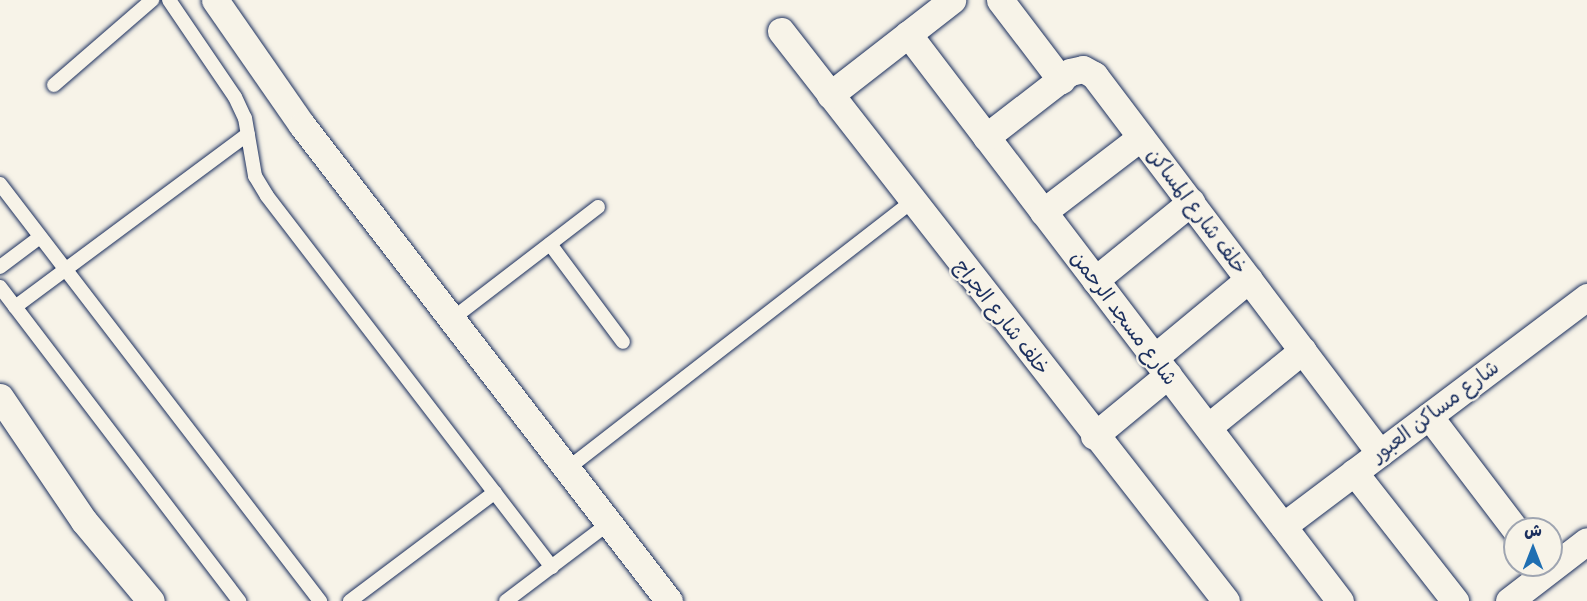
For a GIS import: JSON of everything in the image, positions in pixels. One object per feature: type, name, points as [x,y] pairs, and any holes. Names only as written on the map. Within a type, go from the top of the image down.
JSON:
[{"type":"street","points":[[216,0],[302,125],[669,601]]},
{"type":"street","points":[[830,95],[952,0]]},
{"type":"street","points":[[1000,0],[1060,80]]},
{"type":"street","name":"خلف شارع الجراج","points":[[781,31],[1094,436],[1136,483],[1226,601]]},
{"type":"street","name":"شارع مسجد الرحمن","points":[[908,34],[1340,601]]},
{"type":"street","name":"خلف شارع المساكن","points":[[986,136],[1076,69],[1089,71],[1380,453]]},
{"type":"street","points":[[1043,212],[1141,137]]},
{"type":"street","points":[[1095,280],[1191,202]]},
{"type":"street","points":[[1094,436],[1249,279]]},
{"type":"street","name":"شارع مساكن العبور","points":[[1283,526],[1587,297]]},
{"type":"street","points":[[1208,427],[1303,350]]},
{"type":"street","points":[[0,397],[84,521],[151,601]]},
{"type":"street","points":[[1429,416],[1506,517]]},
{"type":"street","points":[[1354,472],[1455,601]]},
{"type":"street","points":[[1563,557],[1587,542]]},
{"type":"street","points":[[1509,601],[1535,577]]},
{"type":"lane","points":[[54,85],[153,0]]},
{"type":"lane","points":[[169,0],[235,97],[248,134],[255,176],[267,196],[552,567]]},
{"type":"lane","points":[[15,307],[248,134]]},
{"type":"lane","points":[[0,184],[320,601]]},
{"type":"lane","points":[[567,469],[912,201]]},
{"type":"lane","points":[[452,319],[598,207]]},
{"type":"lane","points":[[0,267],[40,237]]},
{"type":"lane","points":[[550,244],[623,342]]},
{"type":"lane","points":[[0,287],[239,601]]},
{"type":"lane","points":[[350,601],[495,492]]},
{"type":"lane","points":[[506,601],[609,523]]}]
